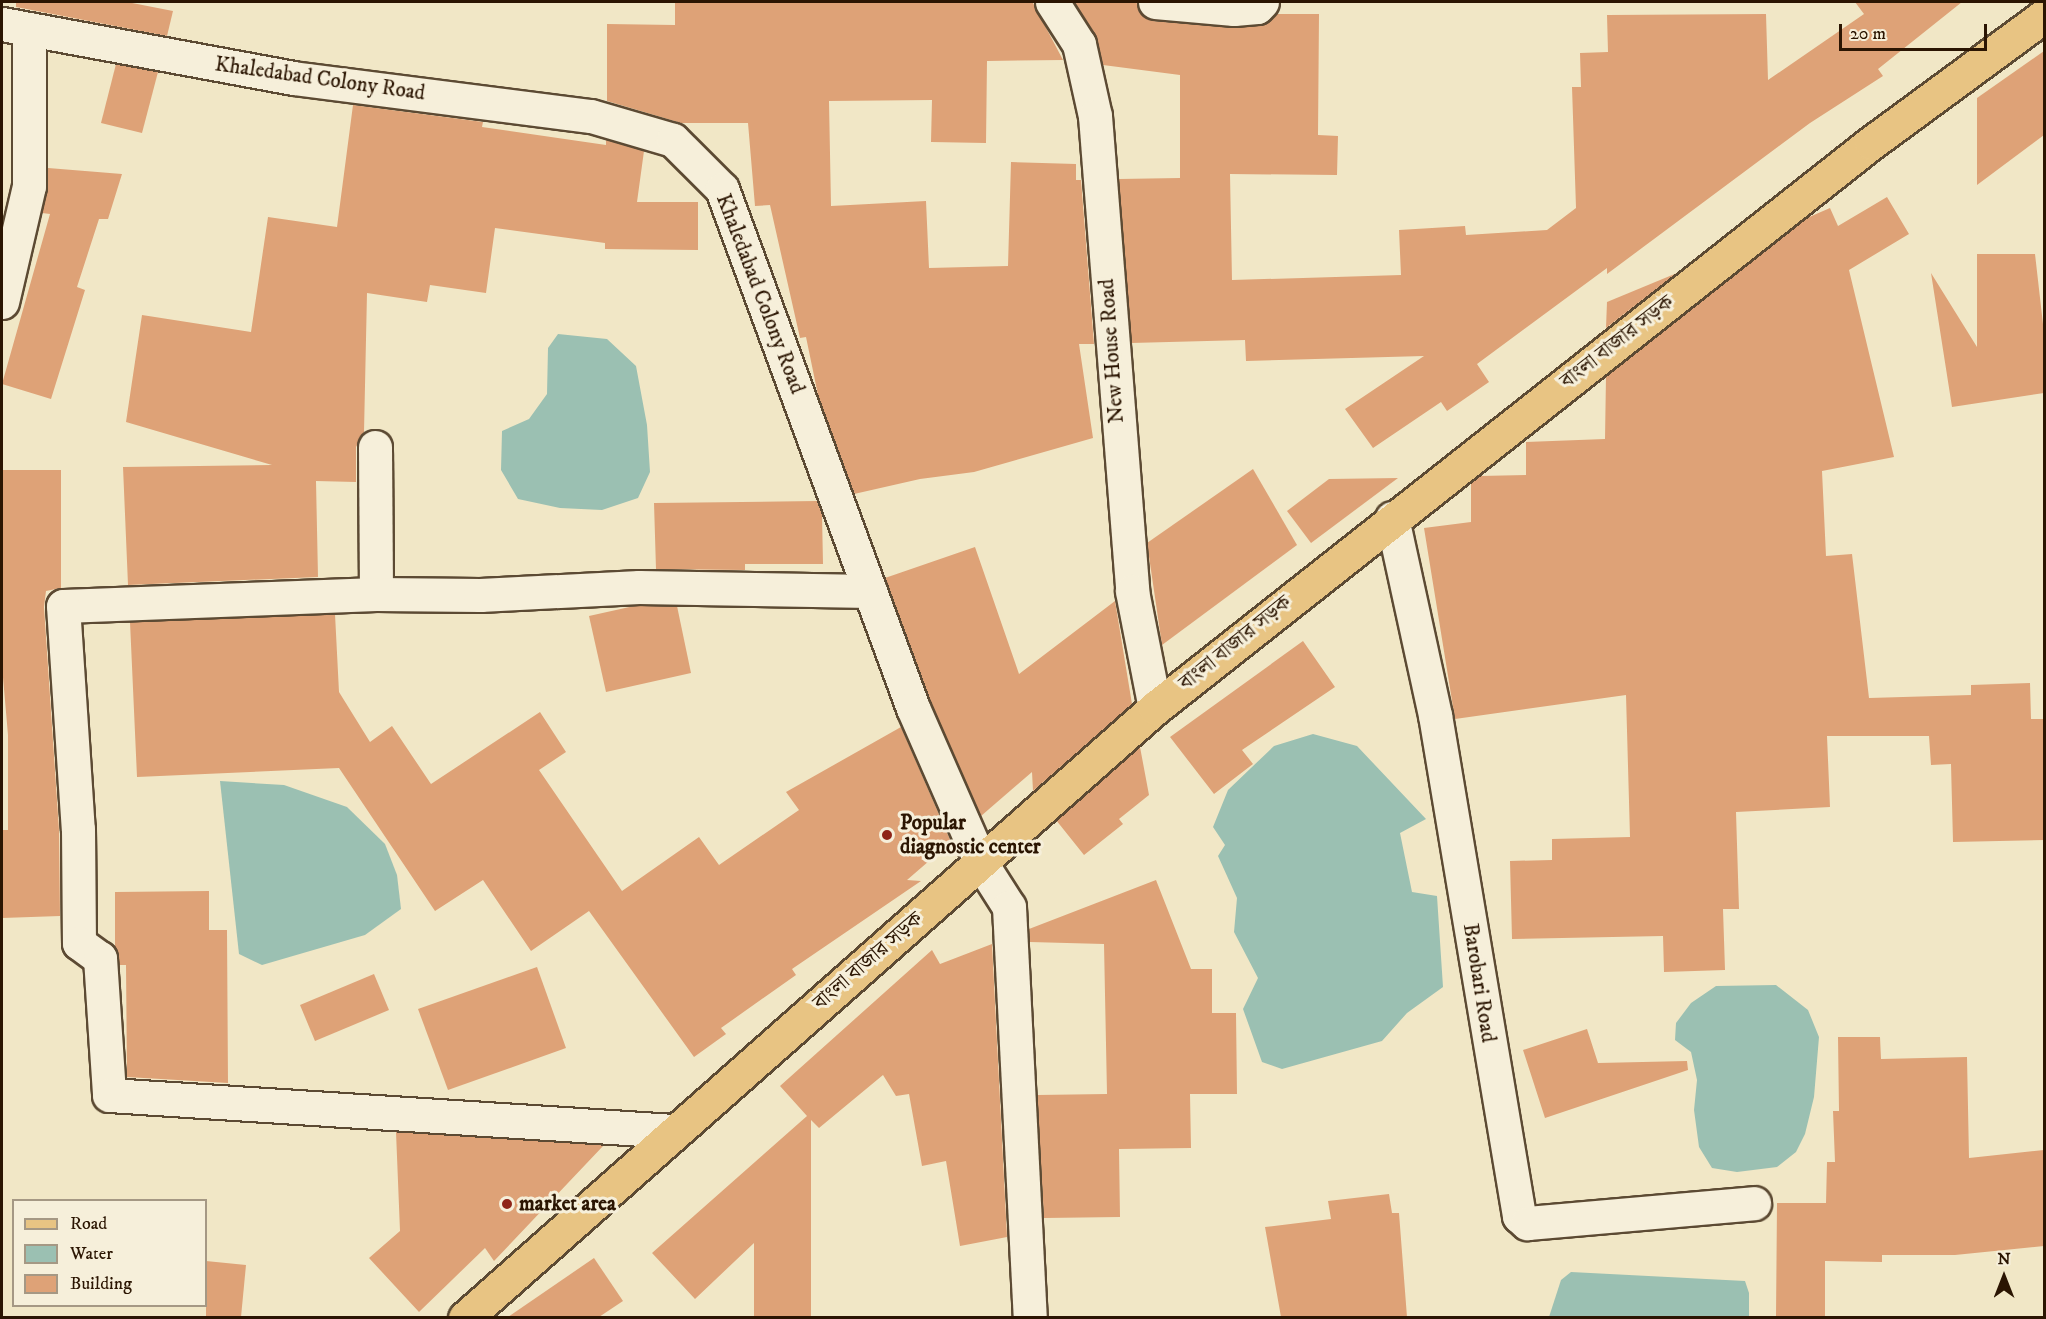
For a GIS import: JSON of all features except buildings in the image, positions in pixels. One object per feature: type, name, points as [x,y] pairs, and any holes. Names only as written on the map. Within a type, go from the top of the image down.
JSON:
[{"type":"main road","name":"বাংলা বাজার সড়ক","points":[[465,1317],[1155,708],[1392,518],[1871,143],[2044,16]]},
{"type":"street","name":"New House Road","points":[[1052,2],[1079,44],[1095,116],[1132,591],[1155,708]]},
{"type":"street","points":[[1155,2],[1234,9],[1257,7],[1262,2]]},
{"type":"street","points":[[2,302],[29,186],[15,27]]},
{"type":"street","name":"Khaledabad Colony Road","points":[[15,27],[293,78],[591,116],[673,141],[722,189],[913,708],[981,863],[1009,907],[1030,1317]]},
{"type":"street","points":[[375,447],[376,594]]},
{"type":"street","name":"Barobari Road","points":[[1392,518],[1435,715],[1519,1216],[1527,1223],[1754,1203]]},
{"type":"street","points":[[674,1131],[109,1095],[100,958],[80,943],[78,829],[63,606],[376,594],[480,595],[639,587],[870,591]]},
{"type":"water","points":[[558,334],[607,339],[636,366],[647,425],[650,472],[638,498],[602,510],[560,508],[518,499],[501,470],[502,431],[529,419],[547,394],[548,348]]},
{"type":"water","points":[[1313,734],[1357,746],[1426,819],[1400,833],[1412,892],[1437,896],[1443,987],[1407,1013],[1382,1041],[1282,1069],[1262,1062],[1243,1009],[1258,978],[1234,932],[1237,898],[1218,856],[1225,845],[1213,827],[1228,790],[1274,746]]},
{"type":"water","points":[[220,781],[284,785],[347,807],[385,844],[397,875],[401,909],[365,935],[262,965],[239,954]]},
{"type":"water","points":[[1776,985],[1808,1010],[1819,1037],[1814,1097],[1805,1134],[1796,1152],[1777,1167],[1737,1172],[1712,1168],[1699,1147],[1694,1110],[1697,1080],[1691,1052],[1675,1040],[1676,1023],[1691,1003],[1716,986]]},
{"type":"water","points":[[1571,1272],[1745,1281],[1749,1293],[1749,1317],[1549,1317],[1561,1280]]},
{"type":"place","name":"Popular diagnostic center","points":[[887,835]]},
{"type":"place","name":"market area","points":[[507,1204]]}]
